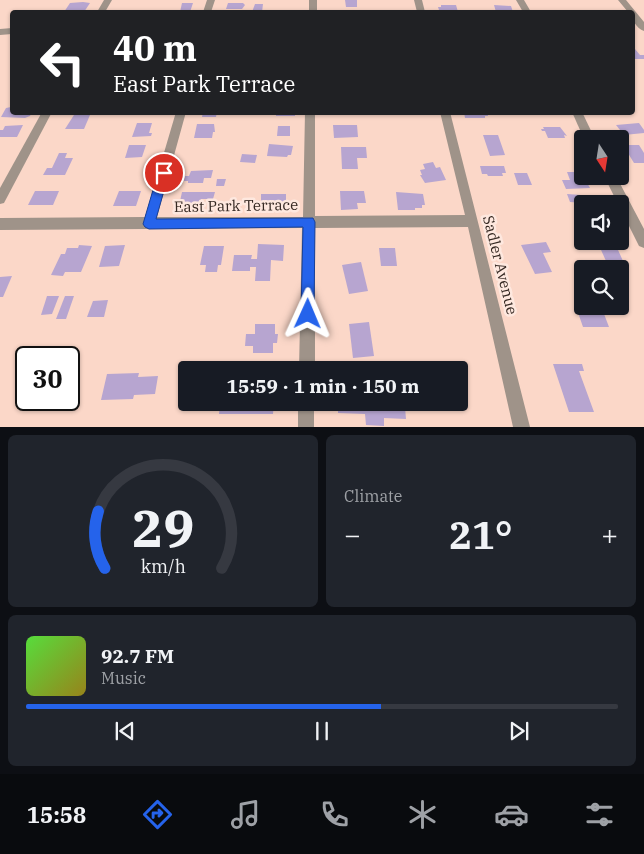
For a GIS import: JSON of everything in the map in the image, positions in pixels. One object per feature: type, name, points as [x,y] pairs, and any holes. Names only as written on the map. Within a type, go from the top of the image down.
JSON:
[{"type":"street","points":[[622,0],[630,10]]},
{"type":"street","points":[[635,17],[644,29]]},
{"type":"street","points":[[0,199],[45,115]]},
{"type":"street","points":[[149,224],[180,115]]},
{"type":"street","points":[[307,361],[310,115]]},
{"type":"street","name":"Sadler Avenue","points":[[446,115],[522,426]]},
{"type":"street","points":[[578,115],[586,130]]},
{"type":"street","points":[[615,185],[644,242]]},
{"type":"street","name":"East Park Terrace","points":[[0,224],[473,221]]},
{"type":"street","points":[[306,411],[306,426]]},
{"type":"building","points":[[345,0],[357,0],[357,7],[346,7]]},
{"type":"building","points":[[70,3],[90,3],[85,10],[65,10]]},
{"type":"building","points":[[182,3],[193,3],[191,10],[180,10]]},
{"type":"building","points":[[228,3],[243,3],[245,5],[242,9],[226,9]]},
{"type":"building","points":[[255,4],[263,4],[262,10],[253,10]]},
{"type":"building","points":[[441,5],[456,5],[457,10],[439,10],[438,7],[441,7]]},
{"type":"building","points":[[494,5],[511,6],[512,10],[495,10]]},
{"type":"building","points":[[635,49],[640,55],[644,55],[644,59],[635,59]]},
{"type":"building","points":[[10,107],[10,115],[30,115],[25,118],[1,117],[6,108]]},
{"type":"building","points":[[74,115],[90,115],[84,129],[65,129]]},
{"type":"building","points":[[202,115],[216,115],[216,117],[202,117]]},
{"type":"building","points":[[276,115],[295,115],[295,116]]},
{"type":"building","points":[[464,115],[488,116],[485,116],[485,118],[465,118]]},
{"type":"building","points":[[137,123],[152,123],[149,133],[152,133],[151,136],[132,137]]},
{"type":"building","points":[[639,123],[644,133],[629,134],[629,130],[620,130],[616,125]]},
{"type":"building","points":[[197,124],[214,124],[215,132],[213,132],[212,138],[194,138]]},
{"type":"building","points":[[23,125],[17,137],[0,137],[0,130],[3,130],[5,126]]},
{"type":"building","points":[[333,125],[357,125],[358,137],[334,138]]},
{"type":"building","points":[[278,126],[290,126],[290,136],[277,136]]},
{"type":"building","points":[[543,127],[560,127],[567,136],[564,135],[565,138],[548,138],[545,131],[541,129],[544,129]]},
{"type":"building","points":[[483,135],[498,135],[505,155],[490,156]]},
{"type":"building","points":[[269,144],[293,146],[291,155],[287,157],[267,156]]},
{"type":"building","points":[[129,145],[146,145],[142,157],[125,158]]},
{"type":"building","points":[[629,145],[639,145],[644,153],[644,163],[634,163],[629,155]]},
{"type":"building","points":[[341,147],[366,147],[367,158],[357,158],[358,169],[342,169]]},
{"type":"building","points":[[59,153],[67,153],[65,158],[73,158],[65,175],[43,175],[47,168],[52,168]]},
{"type":"building","points":[[242,154],[257,155],[255,163],[240,162]]},
{"type":"building","points":[[433,162],[436,168],[440,167],[446,180],[425,183],[420,175],[422,175],[420,170],[425,169],[423,164]]},
{"type":"building","points":[[480,166],[504,166],[506,173],[502,173],[503,176],[488,176],[487,174],[482,174]]},
{"type":"building","points":[[213,170],[211,178],[204,178],[203,183],[188,183],[188,181],[184,181],[185,176],[189,176],[191,171]]},
{"type":"building","points":[[567,172],[574,172],[574,185],[588,185],[590,188],[566,189],[562,180],[570,180]]},
{"type":"building","points":[[514,173],[527,173],[532,185],[518,185]]},
{"type":"building","points":[[217,179],[226,179],[224,186],[216,186]]},
{"type":"building","points":[[35,191],[59,191],[53,205],[28,205]]},
{"type":"building","points":[[119,191],[141,191],[136,206],[113,206]]},
{"type":"building","points":[[340,191],[364,191],[366,203],[357,203],[358,209],[341,210]]},
{"type":"building","points":[[182,192],[215,192],[213,199],[201,199],[200,206],[179,206]]},
{"type":"building","points":[[396,192],[423,194],[425,205],[422,205],[422,208],[415,208],[415,210],[398,210]]},
{"type":"building","points":[[261,194],[286,194],[286,206],[261,206]]},
{"type":"building","points":[[567,194],[581,195],[574,195],[574,202],[570,202]]},
{"type":"building","points":[[546,242],[551,252],[543,253],[552,272],[535,274],[521,245]]},
{"type":"building","points":[[258,244],[284,245],[283,261],[271,260],[270,281],[255,281],[256,267],[250,267],[250,271],[232,271],[234,255],[252,255],[251,259],[257,259]]},
{"type":"building","points":[[79,245],[92,246],[81,272],[65,272],[63,276],[51,275],[61,254],[65,254],[67,248],[78,248]]},
{"type":"building","points":[[125,245],[119,266],[99,267],[105,246]]},
{"type":"building","points":[[204,246],[224,246],[221,265],[218,265],[217,272],[205,272],[206,265],[200,265]]},
{"type":"building","points":[[379,248],[395,248],[397,266],[381,266]]},
{"type":"building","points":[[601,250],[618,250],[623,260],[606,260]]},
{"type":"building","points":[[361,262],[368,291],[349,294],[342,265]]},
{"type":"building","points":[[12,276],[3,297],[0,297],[0,277]]},
{"type":"building","points":[[47,296],[59,296],[52,314],[41,315]]},
{"type":"building","points":[[65,296],[74,296],[66,319],[56,319]]},
{"type":"building","points":[[108,300],[104,317],[87,317],[93,301]]},
{"type":"building","points":[[579,315],[604,315],[609,327],[583,327]]},
{"type":"building","points":[[369,322],[374,356],[353,358],[349,324]]},
{"type":"building","points":[[255,324],[275,324],[275,334],[278,334],[277,343],[273,343],[273,353],[253,353],[253,346],[245,346],[246,334],[255,334]]},
{"type":"building","points":[[553,364],[582,364],[584,371],[579,371],[594,412],[569,412]]},
{"type":"building","points":[[139,373],[138,377],[158,376],[155,394],[134,395],[133,399],[101,400],[107,374]]},
{"type":"building","points":[[219,411],[273,411],[273,414],[219,414]]},
{"type":"building","points":[[338,411],[405,411],[406,419],[384,418],[384,426],[366,425],[365,414],[338,413]]},
{"type":"route","points":[[164,173],[149,224],[309,222],[308,314]]}]
